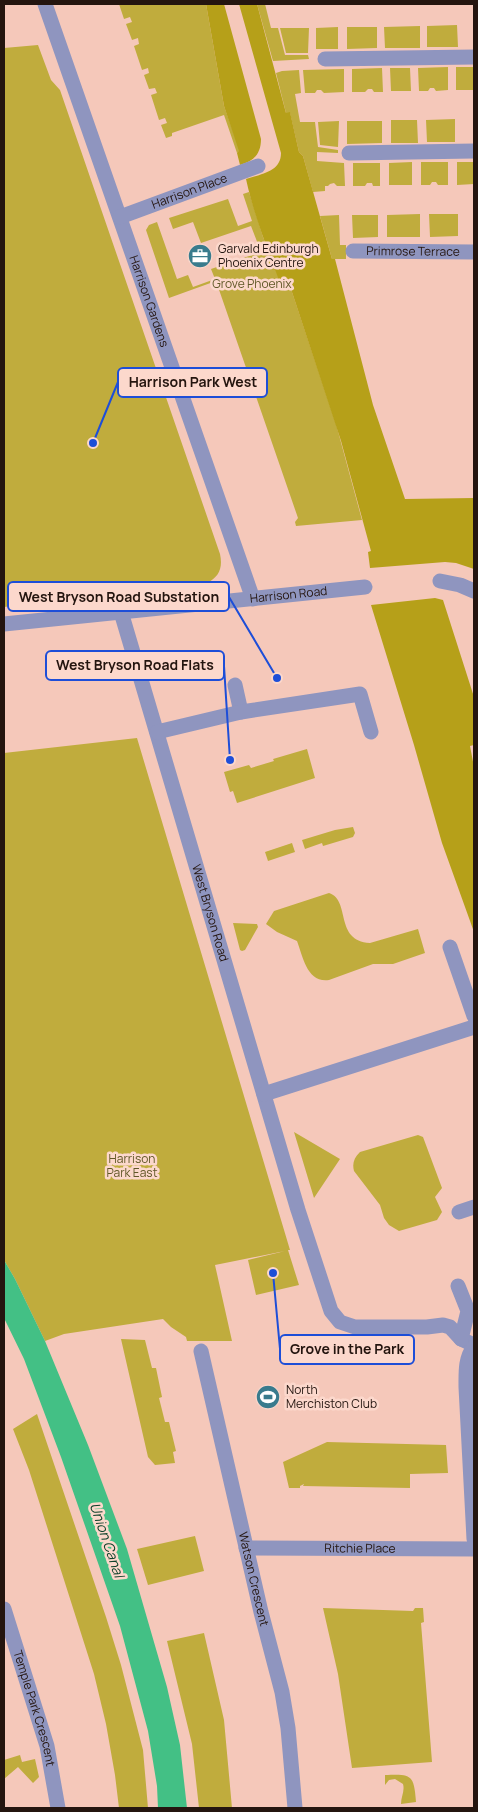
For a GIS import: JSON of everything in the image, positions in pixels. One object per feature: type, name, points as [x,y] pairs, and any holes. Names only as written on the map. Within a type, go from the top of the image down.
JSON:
[{"type":"street","name":"Harrison Gardens","points":[[45,4],[253,599]]},
{"type":"street","points":[[325,59],[474,57]]},
{"type":"street","points":[[349,153],[474,152]]},
{"type":"street","name":"Harrison Place","points":[[120,217],[258,166]]},
{"type":"street","name":"Primrose Terrace","points":[[352,251],[474,252]]},
{"type":"street","points":[[440,581],[460,585],[474,591]]},
{"type":"street","name":"Harrison Road","points":[[4,624],[365,587]]},
{"type":"street","name":"West Bryson Road","points":[[121,612],[264,1094],[331,1311],[340,1322],[349,1326],[411,1322],[427,1328],[443,1325],[450,1327],[470,1344]]},
{"type":"street","points":[[235,685],[241,712]]},
{"type":"street","points":[[157,732],[241,712],[360,694],[371,732]]},
{"type":"street","points":[[450,947],[463,966],[474,1016]]},
{"type":"street","points":[[264,1094],[326,1078],[375,1054],[414,1050],[474,1027]]},
{"type":"street","points":[[459,1212],[474,1207]]},
{"type":"street","points":[[458,1286],[468,1311],[470,1352],[466,1366],[466,1387],[474,1539]]},
{"type":"street","name":"Watson Crescent","points":[[201,1351],[246,1548],[282,1692],[288,1728],[294,1808]]},
{"type":"street","name":"Ritchie Place","points":[[246,1548],[474,1549]]},
{"type":"street","name":"Temple Park Crescent","points":[[4,1609],[44,1737],[58,1808]]},
{"type":"green space","points":[[119,4],[206,4],[224,106],[240,151],[237,153],[224,115],[172,133],[172,136],[166,138],[161,125],[167,123],[165,118],[159,120],[151,95],[157,93],[155,88],[149,89],[144,75],[149,73],[148,68],[142,70],[134,46],[139,44],[138,38],[132,40],[126,24],[132,22],[130,17],[124,19]]},
{"type":"green space","points":[[257,4],[265,4],[271,28],[278,28],[285,55],[308,55],[309,59],[273,61]]},
{"type":"green space","points":[[457,25],[458,47],[427,47],[427,26]]},
{"type":"green space","points":[[420,26],[420,48],[385,48],[384,27]]},
{"type":"green space","points":[[338,27],[338,49],[316,49],[316,28]]},
{"type":"green space","points":[[347,27],[377,27],[377,48],[347,49]]},
{"type":"green space","points":[[280,28],[309,28],[308,53],[286,53]]},
{"type":"green space","points":[[38,45],[51,80],[60,90],[220,554],[221,564],[219,572],[215,578],[207,583],[4,607],[4,48]]},
{"type":"green space","points":[[448,67],[448,90],[436,91],[434,88],[430,88],[428,91],[419,91],[418,68]]},
{"type":"green space","points":[[456,67],[474,67],[474,90],[456,90]]},
{"type":"green space","points":[[382,68],[383,92],[374,92],[372,89],[368,89],[365,92],[352,92],[352,69]]},
{"type":"green space","points":[[390,68],[410,68],[411,91],[391,91]]},
{"type":"green space","points":[[344,69],[344,92],[324,93],[321,90],[317,90],[315,93],[305,93],[303,70]]},
{"type":"green space","points":[[299,70],[301,93],[295,94],[300,122],[315,122],[318,147],[338,150],[338,153],[317,152],[317,161],[344,163],[345,186],[337,186],[334,183],[325,186],[325,191],[313,192],[303,156],[299,152],[290,113],[286,113],[276,73]]},
{"type":"green space","points":[[455,119],[455,142],[427,142],[426,120]]},
{"type":"green space","points":[[391,120],[417,120],[418,143],[391,143]]},
{"type":"green space","points":[[339,121],[338,147],[320,145],[318,122]]},
{"type":"green space","points":[[347,121],[382,121],[382,143],[347,144]]},
{"type":"green space","points":[[412,162],[412,185],[389,185],[389,163]]},
{"type":"green space","points":[[421,162],[448,162],[448,185],[438,185],[436,182],[432,182],[430,185],[421,185]]},
{"type":"green space","points":[[457,162],[474,162],[474,184],[457,185]]},
{"type":"green space","points":[[353,163],[380,163],[380,186],[373,186],[372,183],[367,183],[365,186],[353,186]]},
{"type":"green space","name":"Grove Phoenix","points":[[249,192],[263,237],[283,288],[290,286],[336,424],[362,520],[296,526],[295,522],[298,518],[216,281],[169,298],[146,230],[149,225],[157,222],[177,279],[188,275],[193,287],[215,279],[211,269],[261,252],[251,226],[201,243],[193,222],[173,229],[169,218],[228,199],[238,226],[252,221],[243,194]]},
{"type":"green space","points":[[420,214],[420,237],[387,237],[387,215]]},
{"type":"green space","points":[[429,214],[458,214],[458,236],[430,237]]},
{"type":"green space","points":[[339,215],[340,245],[346,245],[346,259],[332,259],[320,216]]},
{"type":"green space","points":[[352,215],[378,215],[378,237],[353,238]]},
{"type":"green space","name":"Harrison Park East","points":[[137,738],[299,1285],[256,1295],[248,1260],[285,1251],[215,1265],[232,1341],[187,1341],[186,1337],[163,1319],[64,1334],[45,1341],[4,1260],[4,753]]},
{"type":"green space","points":[[307,749],[315,778],[237,803],[233,791],[230,792],[224,772],[249,765],[251,768]]},
{"type":"green space","points":[[353,827],[355,833],[353,837],[323,846],[322,843],[305,849],[302,840],[335,830]]},
{"type":"green space","points":[[292,843],[295,852],[268,861],[265,852]]},
{"type":"green space","points":[[329,893],[336,897],[340,903],[347,928],[359,941],[370,943],[418,929],[425,953],[393,964],[373,964],[329,980],[322,980],[316,977],[307,968],[297,941],[277,932],[266,924],[274,911]]},
{"type":"green space","points":[[233,923],[257,924],[258,927],[245,950],[240,950]]},
{"type":"green space","points":[[294,1132],[340,1159],[314,1198]]},
{"type":"green space","points":[[418,1135],[423,1137],[442,1188],[435,1197],[442,1212],[437,1220],[399,1231],[389,1225],[384,1218],[380,1205],[354,1171],[353,1163],[360,1152]]},
{"type":"green space","points":[[121,1339],[145,1340],[152,1368],[156,1368],[162,1397],[159,1398],[165,1422],[169,1422],[176,1451],[173,1452],[175,1463],[155,1465],[148,1457]]},
{"type":"green space","points":[[37,1414],[121,1665],[143,1750],[148,1808],[119,1808],[106,1724],[94,1674],[29,1470],[13,1429]]},
{"type":"green space","points":[[327,1442],[446,1445],[448,1473],[410,1474],[410,1488],[303,1486],[304,1484],[300,1488],[289,1488],[283,1462]]},
{"type":"green space","points":[[195,1536],[204,1571],[148,1585],[137,1549]]},
{"type":"green space","points":[[323,1608],[413,1611],[415,1608],[423,1608],[424,1622],[421,1623],[432,1762],[352,1768],[338,1674]]},
{"type":"green space","points":[[204,1633],[224,1720],[232,1808],[199,1808],[192,1744],[167,1641]]},
{"type":"green space","points":[[20,1755],[22,1762],[35,1759],[39,1777],[33,1783],[18,1767],[4,1779],[4,1760]]},
{"type":"green space","points":[[385,1775],[401,1775],[410,1778],[414,1786],[416,1802],[401,1804],[403,1784],[395,1779],[389,1780],[385,1785]]},
{"type":"shaded area","points":[[206,4],[224,4],[261,139],[260,149],[256,156],[240,165],[237,153],[239,151],[224,106]]},
{"type":"shaded area","points":[[239,4],[257,4],[286,113],[290,112],[299,152],[303,156],[332,259],[335,259],[373,405],[405,499],[474,498],[474,569],[456,563],[445,562],[370,568],[368,552],[371,551],[341,441],[290,286],[282,288],[257,221],[249,193],[246,179],[264,174],[274,168],[278,164],[281,153]]},
{"type":"shaded area","points":[[435,598],[443,600],[474,697],[474,745],[470,746],[474,767],[474,932],[442,843],[371,605]]},
{"type":"water","name":"Union Canal","points":[[4,1260],[45,1341],[88,1445],[127,1549],[167,1687],[180,1745],[187,1808],[158,1808],[157,1786],[148,1731],[120,1626],[61,1457],[24,1359],[4,1318]]},
{"type":"place","name":"Garvald Edinburgh Phoenix Centre","points":[[200,256]]},
{"type":"place","name":"Harrison Park West","points":[[93,443]]},
{"type":"place","name":"West Bryson Road Substation","points":[[277,678]]},
{"type":"place","name":"West Bryson Road Flats","points":[[230,760]]},
{"type":"place","name":"Grove in the Park","points":[[273,1273]]},
{"type":"place","name":"North Merchiston Club","points":[[268,1397]]}]
